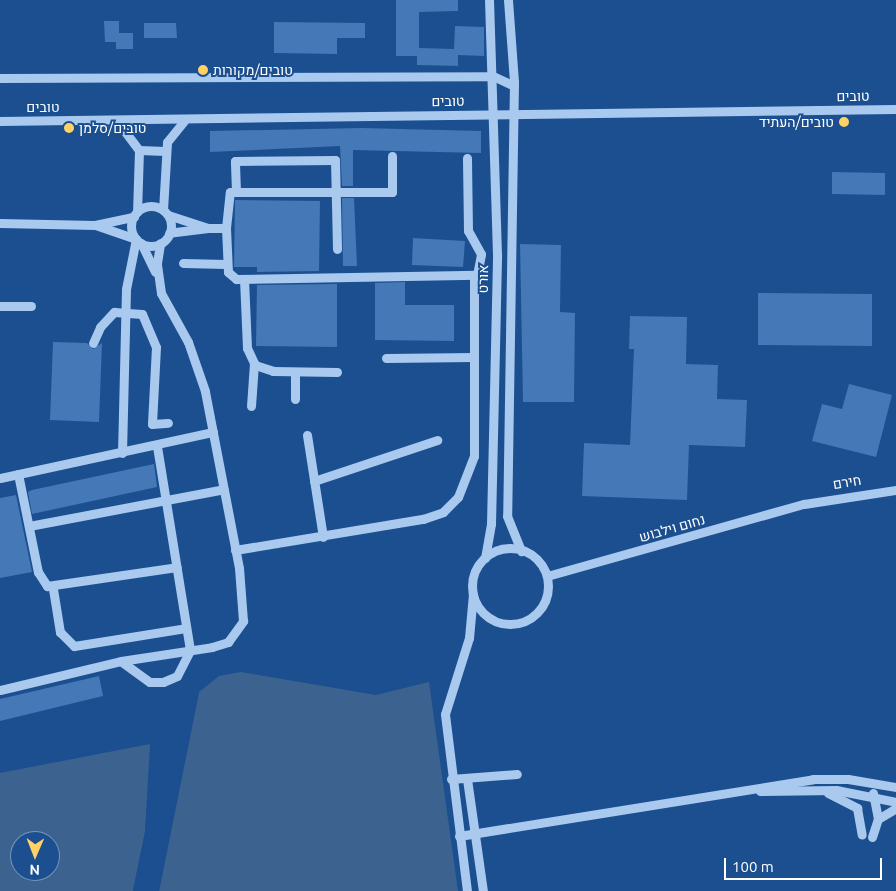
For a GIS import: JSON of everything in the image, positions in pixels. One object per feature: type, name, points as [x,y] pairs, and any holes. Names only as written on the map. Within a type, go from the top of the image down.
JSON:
[{"type":"street","name":"אורט","points":[[485,558],[492,524],[495,114],[489,0]]},
{"type":"street","name":"אורט","points":[[508,0],[514,114],[507,516],[521,550]]},
{"type":"street","name":"טובים","points":[[0,78],[493,76],[514,86]]},
{"type":"street","name":"טובים","points":[[0,121],[184,121],[495,114],[896,109]]},
{"type":"street","points":[[117,121],[139,150],[136,214],[139,241],[125,311],[122,453]]},
{"type":"street","points":[[169,234],[165,213],[165,150],[172,132],[184,121]]},
{"type":"street","points":[[139,150],[165,150]]},
{"type":"street","points":[[392,156],[392,192],[236,192],[227,195],[226,264],[231,277],[244,279],[474,275],[480,272],[482,261],[468,231],[467,158]]},
{"type":"street","points":[[236,192],[235,161],[335,160],[336,249]]},
{"type":"street","points":[[0,223],[95,225],[136,214],[152,206],[165,213],[208,228]]},
{"type":"street","points":[[95,225],[139,241],[160,243]]},
{"type":"street","points":[[157,277],[160,243],[169,234],[208,228],[226,228]]},
{"type":"street","points":[[0,690],[120,661],[228,642],[243,620],[235,550],[213,432],[188,342],[161,293],[157,277],[139,241]]},
{"type":"street","points":[[183,263],[226,264]]},
{"type":"street","points":[[235,550],[423,519],[443,512],[458,497],[474,456],[474,275]]},
{"type":"street","points":[[244,279],[246,348],[254,363],[262,370],[338,372]]},
{"type":"street","points":[[0,306],[30,306]]},
{"type":"street","points":[[93,343],[107,316],[125,311],[142,314],[154,337],[152,424],[168,423]]},
{"type":"street","points":[[386,358],[474,357]]},
{"type":"street","points":[[251,406],[254,363]]},
{"type":"street","points":[[294,399],[295,372]]},
{"type":"street","points":[[0,478],[157,446],[213,432]]},
{"type":"street","points":[[307,435],[323,537]]},
{"type":"street","points":[[314,481],[437,440]]},
{"type":"street","points":[[120,661],[150,682],[163,682],[177,676],[190,650],[157,446]]},
{"type":"street","points":[[18,474],[38,572],[53,589],[60,632],[74,646],[186,628]]},
{"type":"street","points":[[29,526],[166,502],[224,489]]},
{"type":"street","name":"חירם","points":[[804,504],[896,490]]},
{"type":"street","name":"נחום וילבוש","points":[[547,576],[804,504]]},
{"type":"street","points":[[467,891],[451,779],[445,714],[469,638],[472,594],[475,571],[485,558],[502,549],[521,550],[534,557],[547,576],[548,589],[539,611],[518,623],[489,618],[472,594]]},
{"type":"street","points":[[53,589],[177,567]]},
{"type":"street","points":[[451,779],[516,774]]},
{"type":"street","points":[[467,779],[483,891]]},
{"type":"street","points":[[459,836],[755,790],[813,779],[867,782],[896,788]]},
{"type":"street","points":[[867,782],[876,796],[878,819],[872,837]]},
{"type":"street","points":[[755,790],[820,791],[876,796],[896,802]]},
{"type":"street","points":[[820,791],[857,808],[862,835]]},
{"type":"street","points":[[878,819],[896,808]]},
{"type":"water","points":[[241,672],[376,695],[429,682],[458,891],[159,891],[199,692],[219,676]]},
{"type":"water","points":[[150,744],[145,832],[133,891],[0,891],[0,773]]},
{"type":"pier","points":[[199,692],[159,891],[157,891],[195,699]]},
{"type":"pier","points":[[152,742],[155,762],[147,832],[133,891],[145,832]]},
{"type":"building","points":[[396,0],[458,0],[458,11],[419,12],[419,48],[454,49],[455,26],[484,27],[484,56],[458,55],[458,66],[417,65],[417,56],[396,56]]},
{"type":"building","points":[[104,21],[119,21],[119,33],[133,33],[133,49],[116,49],[116,42],[105,42]]},
{"type":"building","points":[[274,22],[365,23],[365,38],[337,38],[337,54],[274,53]]},
{"type":"building","points":[[144,23],[176,23],[177,38],[144,38]]},
{"type":"building","points":[[362,128],[481,131],[481,153],[353,150],[353,186],[342,186],[340,146],[210,152],[210,131]]},
{"type":"building","points":[[832,172],[885,173],[885,195],[832,194]]},
{"type":"building","points":[[342,198],[354,198],[357,266],[343,266]]},
{"type":"building","points":[[235,200],[320,201],[319,271],[257,272],[257,267],[234,267]]},
{"type":"building","points":[[413,238],[465,241],[463,267],[412,265]]},
{"type":"building","points":[[520,244],[561,245],[560,312],[575,313],[574,402],[523,402]]},
{"type":"building","points":[[405,282],[405,305],[454,305],[454,341],[375,340],[375,283]]},
{"type":"building","points":[[337,284],[337,347],[256,346],[257,285]]},
{"type":"building","points":[[758,293],[872,294],[872,346],[758,345]]},
{"type":"building","points":[[630,316],[687,317],[686,364],[718,365],[717,399],[747,400],[745,447],[689,445],[687,500],[582,496],[584,443],[630,445],[634,349],[629,349]]},
{"type":"building","points":[[53,342],[87,343],[93,349],[102,343],[99,422],[50,420]]},
{"type":"building","points":[[849,384],[892,395],[876,457],[812,441],[822,404],[842,409]]},
{"type":"building","points":[[154,464],[157,487],[32,514],[28,492],[32,490]]},
{"type":"building","points":[[16,495],[32,572],[0,578],[0,498]]},
{"type":"building","points":[[99,676],[103,696],[0,721],[0,699]]},
{"type":"place","name":"טובים/מקורות","points":[[203,70]]},
{"type":"place","name":"טובים/העתיד","points":[[844,122]]},
{"type":"place","name":"טובים/סלמן","points":[[69,128]]}]
